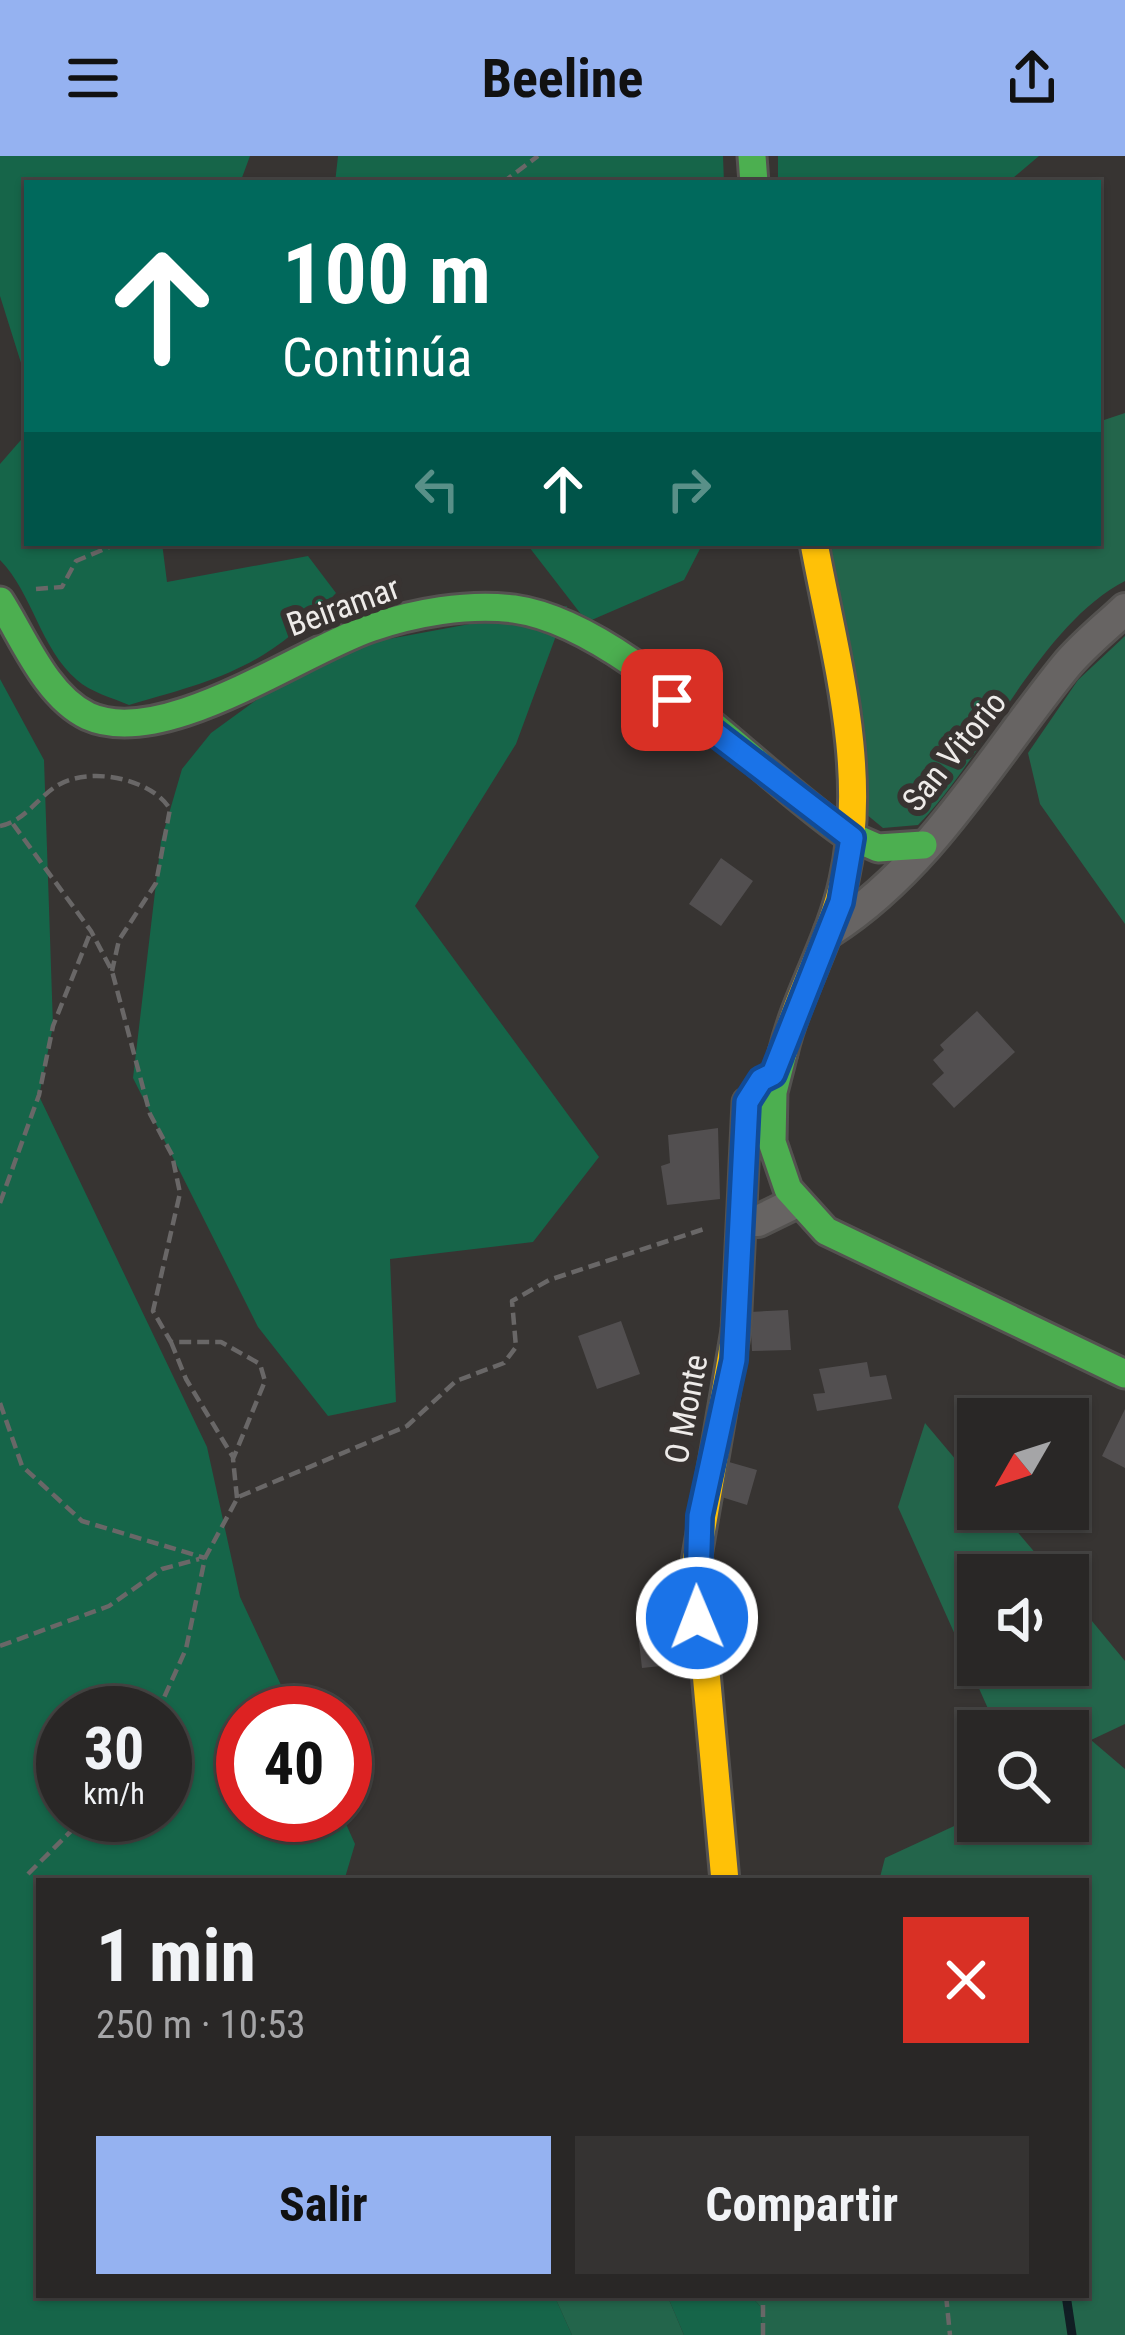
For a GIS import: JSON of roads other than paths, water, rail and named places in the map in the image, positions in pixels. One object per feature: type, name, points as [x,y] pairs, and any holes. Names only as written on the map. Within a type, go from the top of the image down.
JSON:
[{"type":"street","name":"O Monte","points":[[724,1878],[696,1562],[700,1516],[734,1360],[745,1221],[747,1102],[761,1080],[773,1074],[830,931],[852,838],[853,770],[815,546]]},
{"type":"street","name":"Beiramar","points":[[10,595],[69,701],[90,716],[130,725],[199,703],[369,628],[434,613],[518,609],[577,632],[636,672],[852,838]]},
{"type":"street","name":"San Vitorio","points":[[830,931],[859,912],[923,845],[1011,744],[1066,665],[1125,609]]},
{"type":"street","points":[[852,838],[896,850],[923,845]]},
{"type":"street","points":[[773,1074],[774,1150],[797,1202],[842,1239],[1125,1374]]},
{"type":"street","points":[[745,1221],[758,1221],[797,1202]]},
{"type":"waterway","points":[[1066,2298],[1072,2335]]}]
